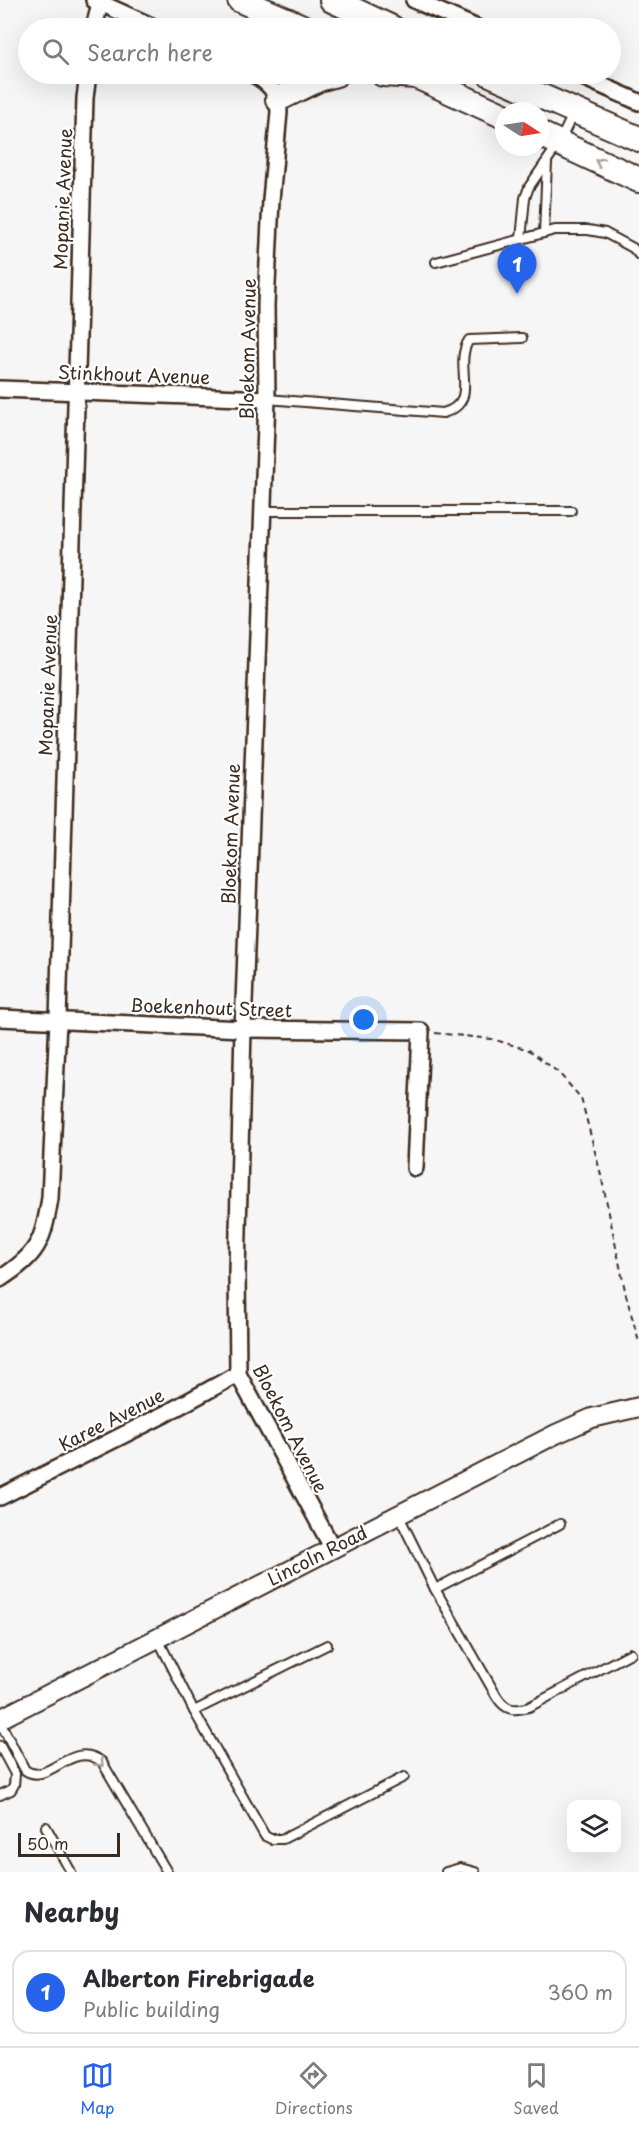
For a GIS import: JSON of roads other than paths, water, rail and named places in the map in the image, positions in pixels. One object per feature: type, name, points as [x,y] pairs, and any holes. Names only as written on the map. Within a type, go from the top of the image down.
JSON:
[{"type":"main road","points":[[332,0],[371,18]]},
{"type":"main road","points":[[246,1],[283,18]]},
{"type":"main road","points":[[278,99],[309,84]]},
{"type":"main road","points":[[435,84],[495,112]]},
{"type":"main road","points":[[513,84],[639,139]]},
{"type":"main road","points":[[549,147],[639,180]]},
{"type":"street","points":[[414,0],[454,18]]},
{"type":"street","points":[[95,18],[97,1],[134,18]]},
{"type":"street","name":"Mopanie Avenue","points":[[0,1279],[32,1254],[46,1224],[50,1198],[58,1020],[75,391],[87,84]]},
{"type":"street","points":[[268,84],[278,99]]},
{"type":"street","points":[[598,84],[639,102]]},
{"type":"street","name":"Bloekom Avenue","points":[[278,99],[266,305],[267,399],[243,1029],[238,1216],[238,1374],[332,1547]]},
{"type":"street","name":"Stinkhout Avenue","points":[[0,389],[267,399]]},
{"type":"street","name":"Boekenhout Street","points":[[0,1018],[243,1029],[421,1031],[415,1168]]},
{"type":"street","name":"Karee Avenue","points":[[0,1497],[165,1414],[238,1374]]},
{"type":"street","name":"Lincoln Road","points":[[0,1720],[332,1547],[574,1426],[592,1418],[639,1407]]},
{"type":"lane","points":[[549,147],[574,111]]},
{"type":"lane","points":[[521,239],[525,198],[545,156]]},
{"type":"lane","points":[[544,233],[548,156]]},
{"type":"lane","points":[[436,262],[544,233],[568,229],[605,233],[633,248],[639,255]]},
{"type":"lane","points":[[267,399],[443,413],[459,406],[463,399],[464,348],[469,340],[522,338]]},
{"type":"lane","points":[[262,511],[571,512]]},
{"type":"lane","points":[[398,1514],[435,1588],[502,1704],[512,1710],[530,1707],[631,1653]]},
{"type":"lane","points":[[435,1588],[560,1524]]},
{"type":"lane","points":[[158,1639],[194,1712],[265,1836],[271,1839],[283,1839],[404,1778]]},
{"type":"lane","points":[[194,1712],[327,1645]]},
{"type":"lane","points":[[0,1720],[25,1770],[29,1773],[38,1774],[81,1754],[94,1755],[102,1762],[167,1872]]},
{"type":"lane","points":[[0,1746],[15,1778],[11,1790],[0,1795]]},
{"type":"lane","points":[[46,1827],[70,1872]]},
{"type":"lane","points":[[446,1872],[460,1868],[475,1872]]},
{"type":"place","name":"Alberton Firebrigade","points":[[517,294]]}]
